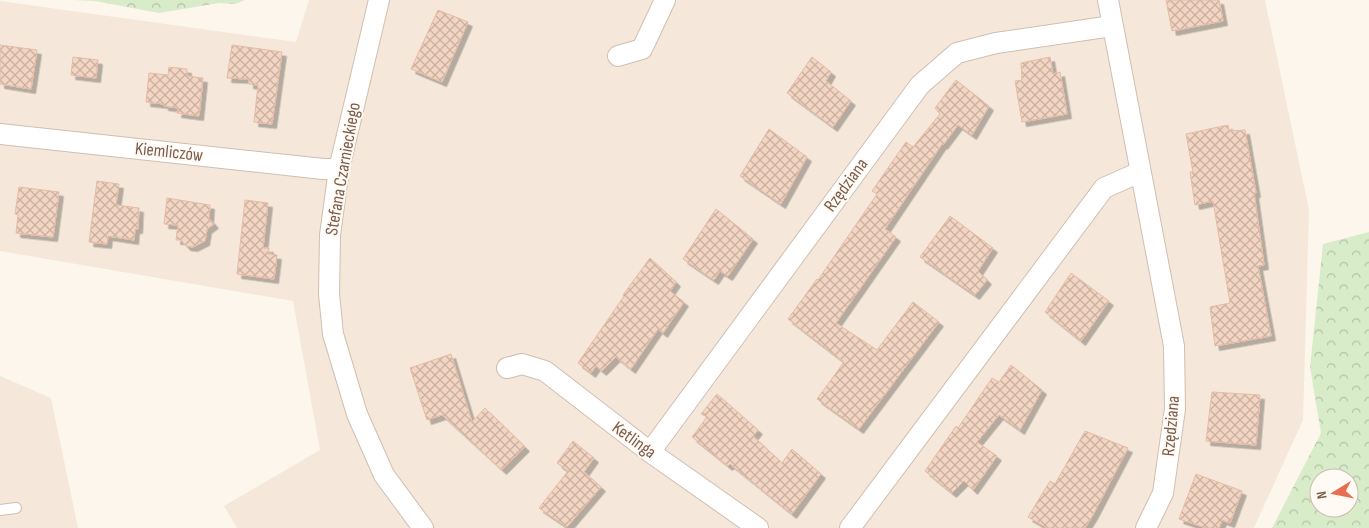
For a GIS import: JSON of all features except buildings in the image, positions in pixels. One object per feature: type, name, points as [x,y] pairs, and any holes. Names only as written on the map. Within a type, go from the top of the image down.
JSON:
[{"type":"street","name":"Stefana Czarnieckiego","points":[[379,0],[339,169],[330,235],[329,294],[333,334],[357,414],[384,475],[423,528]]},
{"type":"street","points":[[618,56],[642,49],[665,0]]},
{"type":"street","name":"Rzędziana","points":[[1108,0],[1174,346],[1175,408],[1163,492],[1146,528]]},
{"type":"street","name":"Rzędziana","points":[[650,452],[920,85],[957,53],[996,43],[1112,26]]},
{"type":"street","name":"Kiemliczów","points":[[0,134],[323,169],[339,169]]},
{"type":"street","points":[[850,528],[1104,188],[1140,172]]},
{"type":"street","name":"Ketlinga","points":[[507,368],[522,364],[545,371],[650,452],[758,528]]},
{"type":"lane","points":[[0,510],[16,508]]},
{"type":"shaded area","points":[[309,0],[1265,0],[1309,210],[1303,420],[1254,528],[237,528],[224,506],[320,450],[293,301],[0,251],[0,1],[296,42]]},
{"type":"shaded area","points":[[0,376],[51,398],[78,528],[0,528]]},
{"type":"green space","points":[[72,0],[245,0],[235,4],[219,3],[159,13],[95,1]]},
{"type":"green space","points":[[1369,232],[1369,528],[1272,528],[1321,433],[1310,367],[1323,244]]}]
